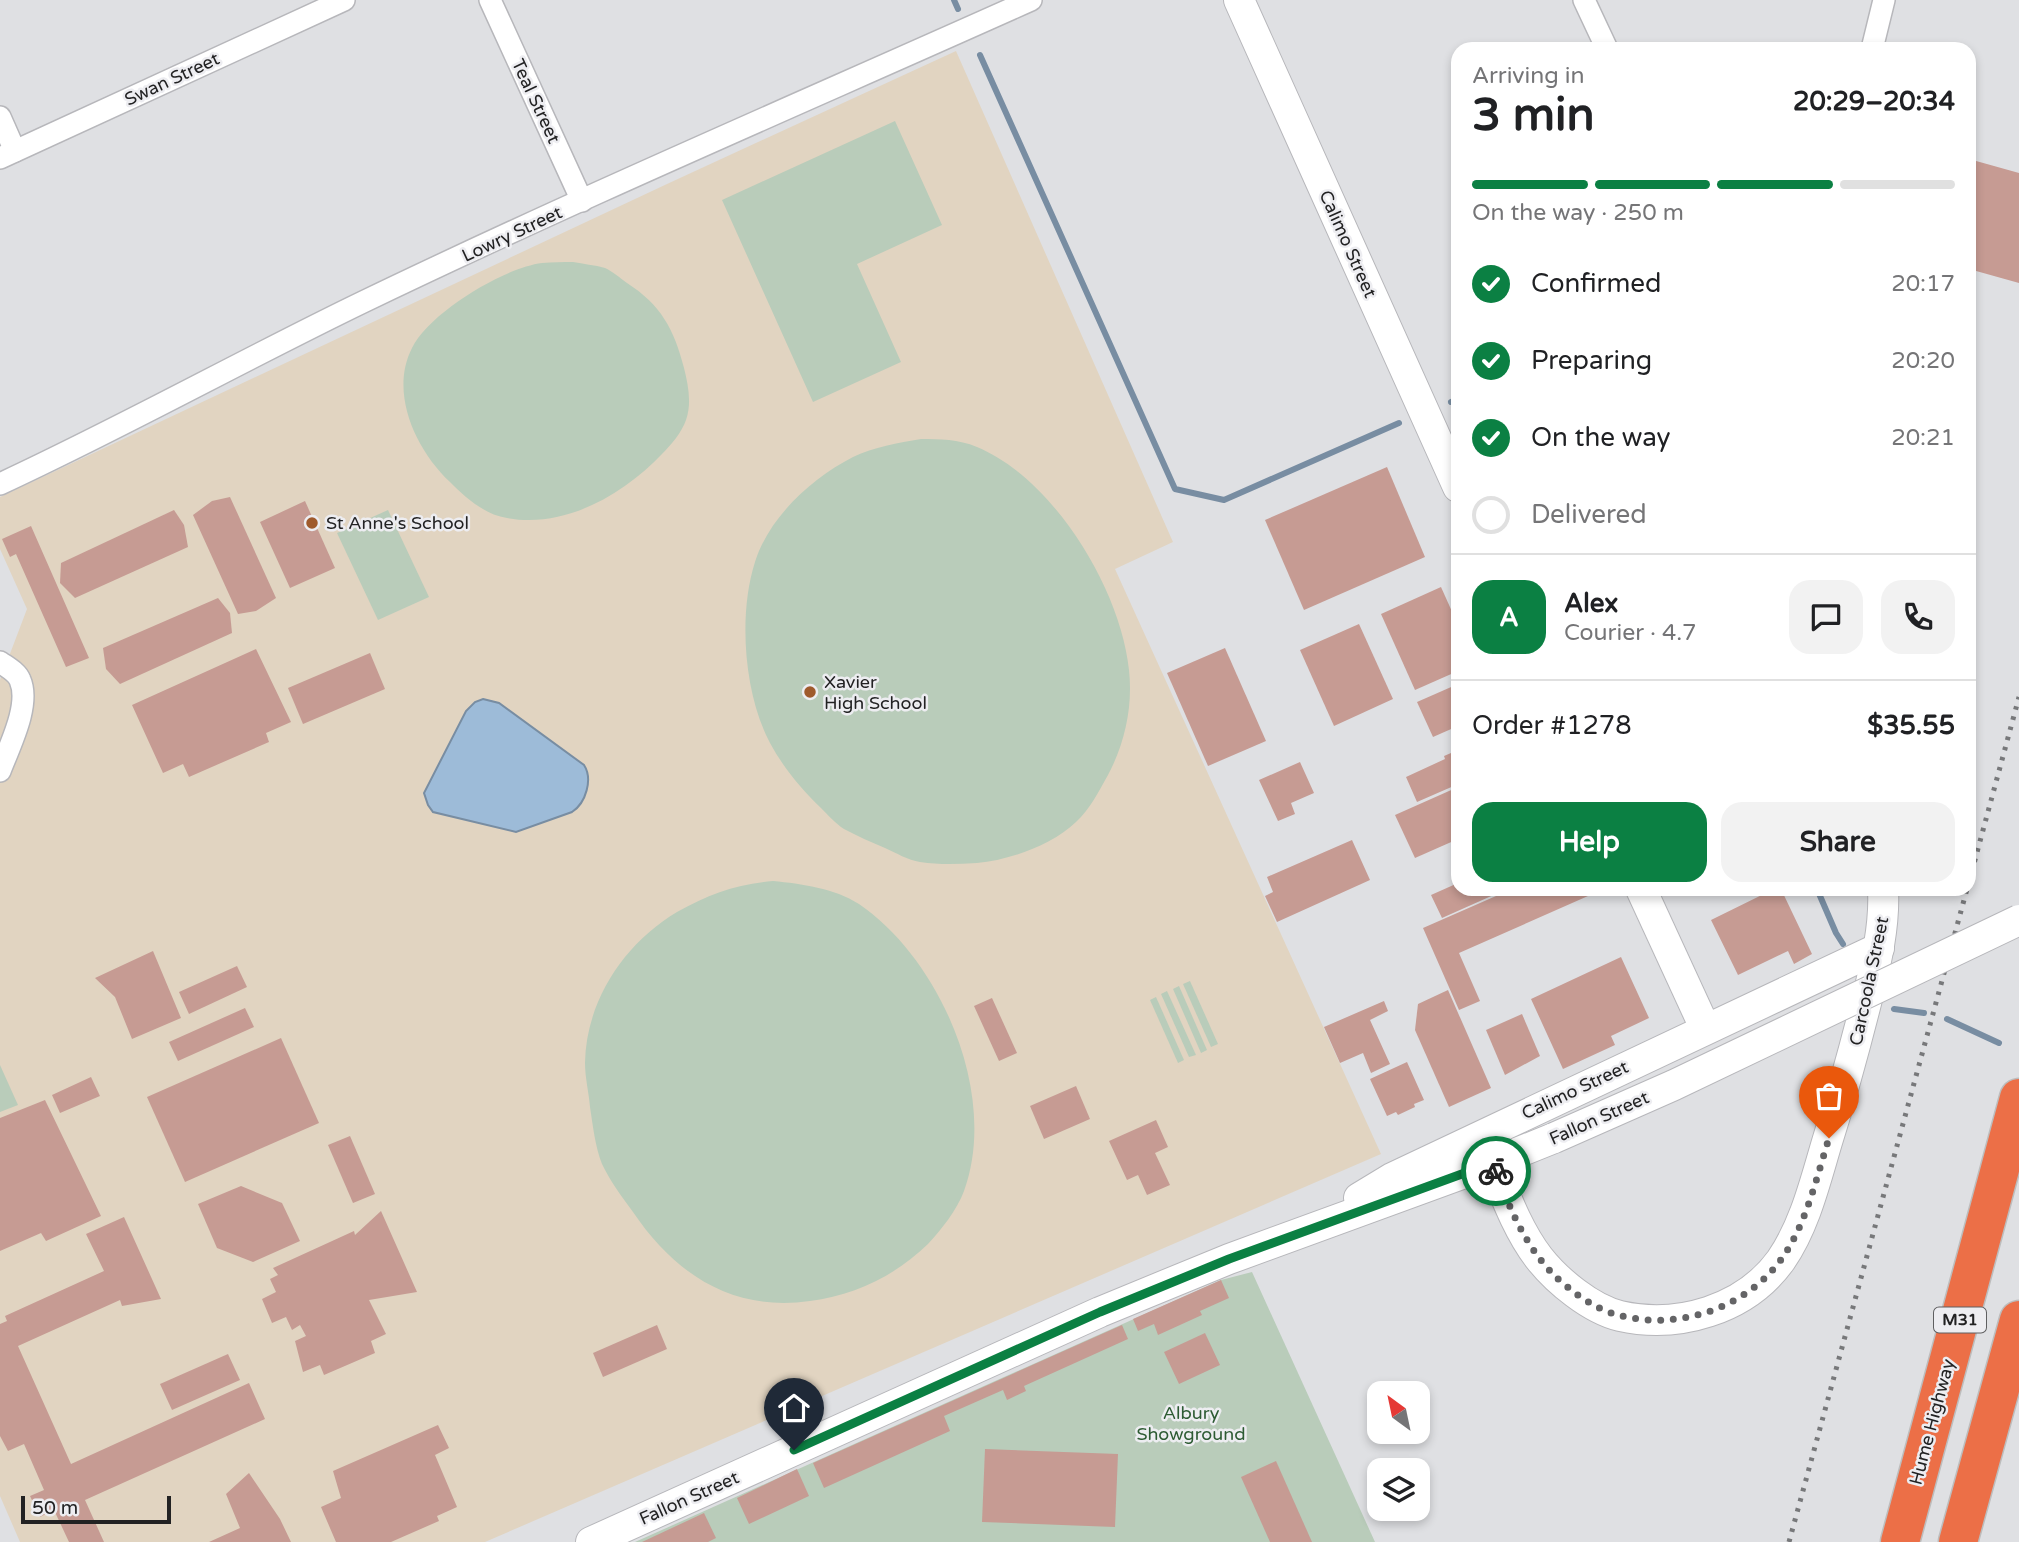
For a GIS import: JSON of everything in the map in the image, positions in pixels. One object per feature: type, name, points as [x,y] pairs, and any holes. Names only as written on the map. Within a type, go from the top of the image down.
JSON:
[{"type":"highway","name":"Hume Highway","points":[[1900,1542],[2019,1098]]},
{"type":"highway","points":[[1958,1542],[2019,1320]]},
{"type":"street","name":"Swan Street","points":[[8,155],[344,0]]},
{"type":"street","name":"Teal Street","points":[[490,0],[582,201]]},
{"type":"street","name":"Lowry Street","points":[[0,484],[71,451],[363,303],[582,201],[1031,0]]},
{"type":"street","name":"Calimo Street","points":[[1239,0],[1451,471]]},
{"type":"street","points":[[1584,0],[1603,42]]},
{"type":"street","points":[[1874,42],[1884,0]]},
{"type":"street","points":[[0,117],[8,155]]},
{"type":"street","points":[[0,662],[21,682],[24,703],[0,771]]},
{"type":"street","points":[[1644,896],[1705,1028]]},
{"type":"street","name":"Carcoola Street","points":[[1492,1163],[1528,1242],[1553,1274],[1584,1299],[1617,1315],[1657,1321],[1687,1318],[1716,1310],[1752,1289],[1779,1263],[1800,1225],[1850,1070],[1879,948],[1883,896]]},
{"type":"street","name":"Fallon Street","points":[[591,1542],[1100,1312],[1229,1259],[1555,1138],[1674,1085],[2019,920]]},
{"type":"street","name":"Calimo Street","points":[[1312,1229],[1392,1178],[1879,948]]},
{"type":"shaded area","name":"Xavier High School","points":[[956,51],[1173,542],[1115,569],[1381,1154],[485,1542],[20,1542],[0,1496],[0,680],[27,609],[0,549],[0,497]]},
{"type":"green space","points":[[895,121],[942,225],[857,264],[901,362],[813,402],[722,200]]},
{"type":"green space","points":[[573,262],[605,268],[639,291],[657,309],[671,330],[680,354],[687,380],[688,414],[682,429],[662,454],[612,495],[572,513],[550,518],[529,520],[499,516],[483,509],[462,494],[426,454],[410,420],[405,402],[403,383],[406,365],[412,348],[421,335],[450,307],[469,294],[508,273],[526,267],[542,263]]},
{"type":"green space","points":[[921,439],[956,441],[977,447],[1005,462],[1032,484],[1057,511],[1079,540],[1113,606],[1129,670],[1129,711],[1123,737],[1114,763],[1090,806],[1076,822],[1055,838],[1016,855],[977,863],[916,861],[841,827],[800,785],[775,752],[761,723],[749,678],[745,630],[750,583],[755,562],[770,530],[794,501],[822,476],[838,466],[869,451]]},
{"type":"green space","points":[[388,510],[429,597],[378,620],[337,533]]},
{"type":"green space","points":[[773,881],[818,888],[859,904],[888,928],[915,959],[937,994],[955,1032],[968,1073],[974,1114],[973,1153],[964,1191],[948,1219],[928,1244],[888,1275],[858,1289],[827,1298],[782,1303],[731,1294],[708,1284],[667,1254],[649,1234],[616,1189],[602,1164],[593,1129],[585,1063],[592,1017],[601,996],[625,957],[641,940],[677,912],[700,900],[735,887]]},
{"type":"green space","points":[[1190,981],[1218,1044],[1211,1047],[1183,984]]},
{"type":"green space","points":[[1179,986],[1207,1050],[1201,1053],[1173,989]]},
{"type":"green space","points":[[1167,991],[1196,1055],[1189,1057],[1161,994]]},
{"type":"green space","points":[[1156,997],[1184,1060],[1178,1063],[1150,1000]]},
{"type":"green space","points":[[0,1065],[18,1105],[0,1112]]},
{"type":"green space","name":"Albury Showground","points":[[1252,1272],[1375,1542],[635,1542],[1221,1280]]},
{"type":"water","points":[[483,699],[499,703],[584,765],[588,784],[577,808],[516,832],[433,812],[424,793],[466,711],[475,702]]},
{"type":"building","points":[[1976,161],[2019,173],[2019,283],[1976,271]]},
{"type":"building","points":[[1387,467],[1425,557],[1304,610],[1265,520]]},
{"type":"building","points":[[230,497],[276,598],[256,611],[238,614],[193,515],[212,501]]},
{"type":"building","points":[[305,501],[335,568],[290,588],[260,522]]},
{"type":"building","points":[[174,510],[184,525],[188,547],[75,598],[60,583],[61,563]]},
{"type":"building","points":[[31,526],[89,658],[66,667],[16,554],[10,557],[2,539]]},
{"type":"building","points":[[1441,587],[1451,609],[1451,674],[1415,690],[1381,614]]},
{"type":"building","points":[[218,598],[230,613],[232,633],[120,684],[106,669],[103,648]]},
{"type":"building","points":[[1359,624],[1393,699],[1334,726],[1300,650]]},
{"type":"building","points":[[1225,648],[1266,741],[1208,766],[1167,673]]},
{"type":"building","points":[[256,649],[291,722],[266,733],[269,742],[189,777],[183,764],[163,773],[132,705]]},
{"type":"building","points":[[370,653],[385,689],[303,724],[288,688]]},
{"type":"building","points":[[1451,687],[1451,729],[1433,737],[1417,702]]},
{"type":"building","points":[[1451,753],[1451,787],[1417,802],[1406,777],[1445,759],[1444,756]]},
{"type":"building","points":[[1300,762],[1314,793],[1291,803],[1295,814],[1278,821],[1259,780]]},
{"type":"building","points":[[1451,790],[1451,842],[1415,858],[1395,815]]},
{"type":"building","points":[[1352,840],[1370,880],[1277,922],[1265,896],[1273,892],[1267,877]]},
{"type":"building","points":[[1451,886],[1451,896],[1491,896],[1442,918],[1431,895]]},
{"type":"building","points":[[1496,896],[1588,896],[1459,953],[1480,1001],[1459,1010],[1423,928]]},
{"type":"building","points":[[1760,896],[1784,896],[1812,954],[1794,964],[1788,951],[1738,975],[1711,920]]},
{"type":"building","points":[[153,951],[181,1018],[132,1039],[115,997],[95,978]]},
{"type":"building","points":[[1621,957],[1649,1018],[1611,1036],[1615,1045],[1563,1069],[1531,999]]},
{"type":"building","points":[[237,966],[247,987],[189,1014],[179,992]]},
{"type":"building","points":[[1448,990],[1491,1088],[1449,1107],[1415,1030],[1418,1004]]},
{"type":"building","points":[[992,998],[1017,1053],[999,1061],[974,1006]]},
{"type":"building","points":[[1384,1001],[1388,1011],[1370,1020],[1390,1064],[1371,1073],[1363,1053],[1340,1063],[1324,1027]]},
{"type":"building","points":[[245,1008],[254,1027],[178,1061],[169,1042]]},
{"type":"building","points":[[1522,1014],[1540,1056],[1505,1075],[1486,1030]]},
{"type":"building","points":[[281,1038],[319,1123],[185,1182],[147,1097]]},
{"type":"building","points":[[1407,1062],[1424,1100],[1398,1115],[1396,1112],[1387,1116],[1370,1079]]},
{"type":"building","points":[[91,1077],[100,1096],[60,1113],[52,1095]]},
{"type":"building","points":[[1076,1086],[1090,1119],[1044,1139],[1030,1106]]},
{"type":"building","points":[[45,1100],[101,1216],[46,1241],[41,1233],[0,1251],[0,1118]]},
{"type":"building","points":[[1156,1120],[1168,1147],[1155,1153],[1170,1185],[1147,1195],[1138,1175],[1127,1180],[1109,1141]]},
{"type":"building","points":[[350,1136],[375,1194],[353,1203],[328,1145]]},
{"type":"building","points":[[241,1186],[282,1203],[300,1241],[253,1262],[217,1248],[198,1204]]},
{"type":"building","points":[[381,1211],[417,1292],[369,1300],[386,1334],[371,1341],[375,1353],[324,1375],[320,1365],[303,1372],[295,1341],[306,1336],[300,1325],[292,1330],[286,1317],[272,1323],[262,1299],[276,1292],[270,1279],[278,1275],[273,1268],[354,1231],[355,1235]]},
{"type":"building","points":[[124,1217],[161,1299],[122,1306],[120,1300],[18,1346],[71,1464],[249,1383],[265,1419],[85,1500],[104,1542],[69,1542],[54,1510],[40,1517],[30,1496],[44,1490],[24,1444],[8,1451],[0,1436],[0,1324],[7,1321],[5,1316],[104,1271],[86,1234]]},
{"type":"building","points":[[1221,1280],[1229,1298],[1200,1311],[1202,1315],[1158,1335],[1154,1324],[1138,1331],[1133,1319]]},
{"type":"building","points":[[657,1325],[667,1349],[603,1377],[593,1353]]},
{"type":"building","points":[[1122,1325],[1128,1339],[1024,1386],[1026,1391],[1007,1400],[1003,1390],[944,1416],[950,1431],[824,1488],[813,1463]]},
{"type":"building","points":[[1205,1333],[1220,1365],[1179,1384],[1164,1352]]},
{"type":"building","points":[[228,1354],[240,1380],[172,1410],[160,1384]]},
{"type":"building","points":[[438,1425],[449,1448],[435,1455],[457,1507],[437,1516],[439,1521],[391,1542],[336,1542],[321,1507],[341,1498],[333,1471]]},
{"type":"building","points":[[985,1449],[1118,1454],[1115,1527],[982,1522]]},
{"type":"building","points":[[1276,1461],[1312,1542],[1270,1542],[1241,1477]]},
{"type":"building","points":[[797,1469],[809,1496],[749,1524],[737,1498]]},
{"type":"building","points":[[249,1473],[280,1519],[291,1542],[209,1542],[240,1528],[226,1494]]},
{"type":"building","points":[[704,1513],[716,1538],[708,1542],[642,1542]]},
{"type":"waterway","points":[[954,0],[958,9]]},
{"type":"waterway","points":[[980,55],[1175,489],[1224,500],[1399,423]]},
{"type":"waterway","points":[[1820,896],[1843,944]]},
{"type":"waterway","points":[[1894,1009],[1924,1013]]},
{"type":"waterway","points":[[1947,1019],[1999,1043]]},
{"type":"railway","points":[[1976,856],[2019,697]]},
{"type":"railway","points":[[1789,1542],[1965,896]]},
{"type":"way so far","points":[[1496,1171],[1528,1242],[1553,1274],[1584,1299],[1617,1315],[1657,1321],[1687,1318],[1716,1310],[1752,1289],[1779,1263],[1800,1225],[1829,1138]]},
{"type":"place","name":"St Anne's School","points":[[312,523]]},
{"type":"place","name":"Xavier High School","points":[[810,692]]},
{"type":"route","points":[[794,1450],[1100,1312],[1229,1259],[1492,1163],[1496,1171]]}]
